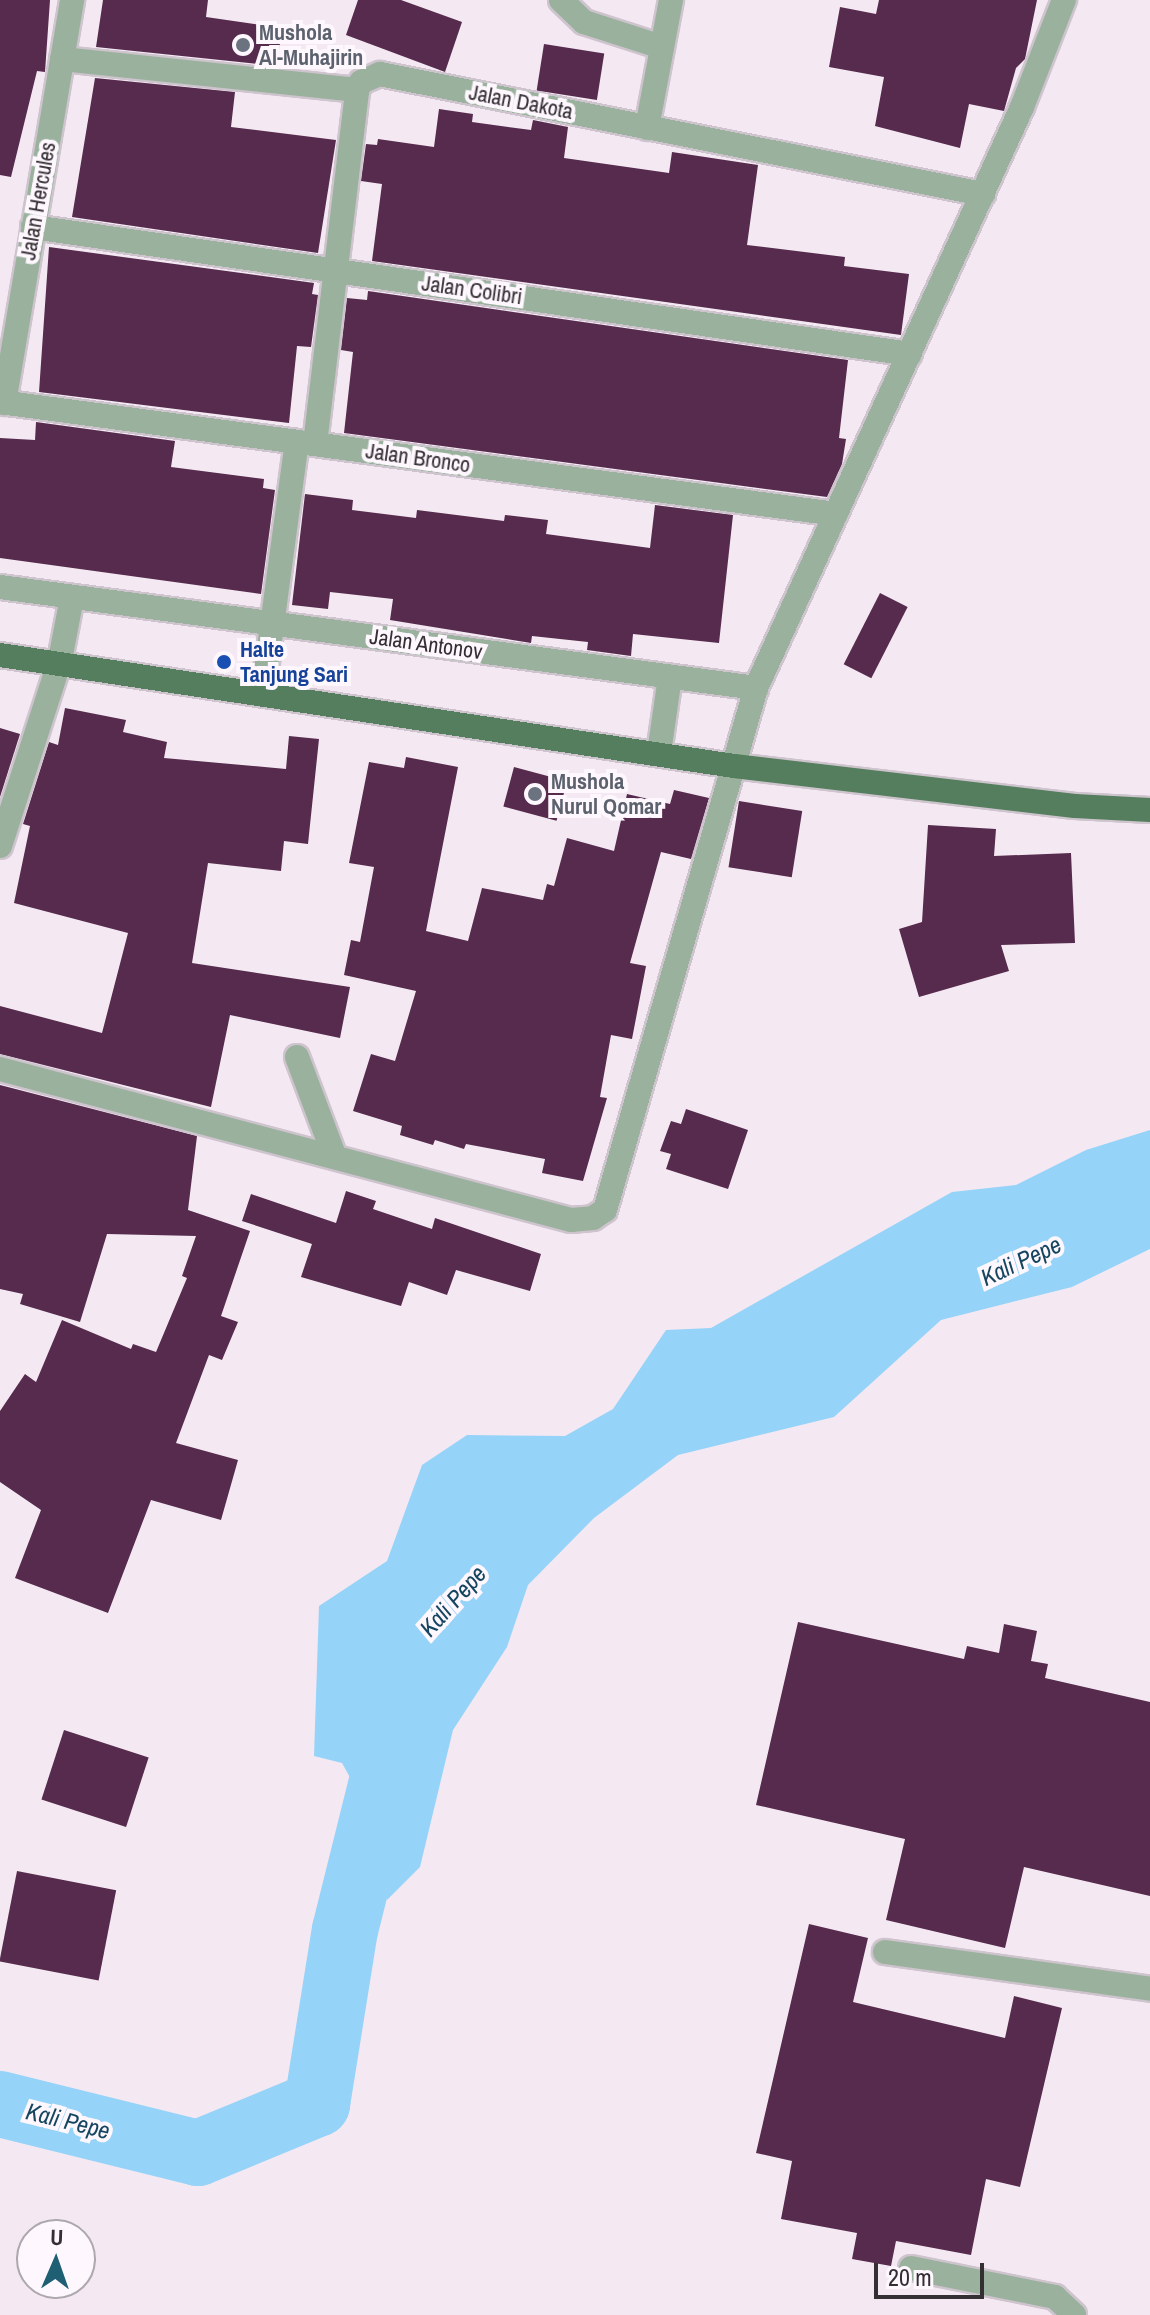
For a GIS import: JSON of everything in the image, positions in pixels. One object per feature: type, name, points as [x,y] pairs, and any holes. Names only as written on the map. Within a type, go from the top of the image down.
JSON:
[{"type":"main road","points":[[0,655],[60,660],[734,766],[1075,806],[1150,810]]},
{"type":"street","name":"Jalan Hercules","points":[[2,402],[72,0]]},
{"type":"street","points":[[561,0],[584,22],[662,47]]},
{"type":"street","points":[[647,128],[671,0]]},
{"type":"street","points":[[0,1069],[571,1220],[593,1218],[605,1210],[756,688],[983,194],[1064,0]]},
{"type":"street","name":"Jalan Dakota","points":[[62,59],[357,90],[361,82],[380,74],[983,194]]},
{"type":"street","points":[[263,692],[272,624],[334,270],[357,90]]},
{"type":"street","name":"Jalan Colibri","points":[[33,227],[910,354]]},
{"type":"street","name":"Jalan Bronco","points":[[2,402],[836,514]]},
{"type":"street","name":"Jalan Antonov","points":[[0,587],[756,688]]},
{"type":"street","points":[[0,846],[60,660],[72,597]]},
{"type":"street","points":[[659,753],[670,677]]},
{"type":"street","points":[[297,1057],[334,1155]]},
{"type":"street","points":[[885,1952],[1150,1989]]},
{"type":"street","points":[[911,2268],[1055,2297],[1074,2315]]},
{"type":"water","points":[[1150,1130],[1150,1249],[1072,1287],[941,1320],[834,1417],[678,1455],[594,1518],[528,1585],[507,1647],[453,1730],[420,1867],[387,1900],[379,1878],[373,1819],[342,1763],[314,1756],[319,1606],[387,1561],[422,1465],[467,1435],[565,1436],[613,1409],[666,1330],[711,1328],[952,1192],[1016,1185],[1086,1150]]},
{"type":"building","points":[[0,0],[50,0],[45,72],[37,71],[11,177],[0,175]]},
{"type":"building","points":[[103,0],[208,0],[206,17],[282,28],[277,66],[96,47]]},
{"type":"building","points":[[358,0],[401,0],[462,22],[445,72],[346,35]]},
{"type":"building","points":[[879,0],[1037,0],[1025,59],[1016,68],[1004,111],[969,104],[960,148],[875,126],[884,77],[829,67],[840,7],[876,14]]},
{"type":"building","points":[[544,44],[604,54],[597,100],[537,90]]},
{"type":"building","points":[[95,78],[235,92],[231,127],[336,140],[318,253],[72,217]]},
{"type":"building","points":[[439,109],[473,114],[472,122],[531,130],[533,120],[568,127],[564,158],[669,173],[672,152],[758,165],[747,245],[845,257],[844,266],[909,274],[901,335],[372,261],[382,184],[361,181],[366,144],[377,145],[378,139],[434,147]]},
{"type":"building","points":[[49,247],[314,283],[312,294],[318,295],[311,347],[297,346],[289,423],[39,392]]},
{"type":"building","points":[[368,291],[848,360],[839,438],[846,439],[842,464],[827,497],[344,433],[353,352],[341,350],[347,298],[367,300]]},
{"type":"building","points":[[36,422],[175,441],[171,467],[264,479],[263,488],[275,490],[261,594],[0,558],[0,438],[35,440]]},
{"type":"building","points":[[305,494],[353,500],[352,510],[416,518],[417,510],[504,521],[505,515],[548,520],[546,534],[650,548],[655,505],[733,515],[719,643],[633,634],[631,656],[587,650],[588,642],[532,636],[531,643],[390,620],[393,599],[330,592],[328,609],[292,605]]},
{"type":"building","points":[[880,593],[908,607],[871,678],[844,664]]},
{"type":"building","points":[[65,708],[126,720],[123,732],[167,742],[164,758],[286,769],[289,736],[319,739],[308,844],[284,841],[281,871],[208,863],[192,963],[350,987],[340,1038],[230,1015],[211,1107],[0,1054],[0,1006],[102,1033],[128,933],[14,903],[30,826],[23,824],[49,742],[58,745]]},
{"type":"building","points":[[0,728],[20,734],[0,797]]},
{"type":"building","points":[[406,757],[458,767],[426,931],[468,941],[482,888],[543,900],[547,884],[554,886],[567,838],[614,851],[627,794],[670,804],[674,790],[709,798],[691,859],[661,852],[630,963],[646,966],[632,1039],[611,1035],[600,1097],[607,1098],[583,1181],[542,1173],[545,1159],[466,1144],[464,1149],[435,1140],[433,1145],[400,1135],[402,1126],[353,1111],[371,1054],[395,1061],[416,991],[344,975],[351,940],[360,942],[374,867],[349,863],[369,762],[404,768]]},
{"type":"building","name":"Mushola Nurul Qomar","points":[[514,767],[567,781],[557,821],[503,807]]},
{"type":"building","points":[[739,801],[802,811],[792,877],[729,867]]},
{"type":"building","points":[[928,825],[996,829],[994,856],[1071,853],[1075,943],[1001,945],[1009,971],[919,997],[899,929],[922,922]]},
{"type":"building","points":[[0,1085],[197,1136],[188,1210],[250,1231],[221,1316],[238,1322],[222,1360],[209,1355],[176,1443],[238,1460],[221,1520],[151,1500],[108,1613],[15,1578],[41,1510],[0,1482],[0,1411],[25,1374],[36,1382],[62,1320],[131,1349],[133,1344],[156,1352],[187,1278],[182,1276],[196,1236],[107,1234],[80,1322],[20,1304],[23,1294],[0,1289]]},
{"type":"building","points":[[686,1109],[748,1130],[728,1189],[666,1169],[671,1154],[660,1151],[671,1121],[681,1124]]},
{"type":"building","points":[[346,1191],[376,1201],[373,1209],[432,1229],[435,1218],[541,1254],[530,1291],[456,1270],[447,1295],[409,1282],[401,1306],[301,1277],[312,1244],[242,1221],[251,1194],[336,1223]]},
{"type":"building","points":[[798,1622],[964,1659],[967,1646],[999,1653],[1004,1624],[1037,1631],[1031,1661],[1048,1664],[1045,1678],[1150,1702],[1150,1896],[1024,1867],[1005,1948],[886,1920],[905,1839],[756,1805]]},
{"type":"building","points":[[64,1730],[149,1758],[126,1827],[41,1799]]},
{"type":"building","points":[[17,1871],[116,1890],[99,1981],[0,1961]]},
{"type":"building","points":[[809,1924],[868,1938],[853,2002],[1005,2038],[1014,1996],[1062,2008],[1020,2187],[986,2179],[971,2255],[896,2241],[891,2266],[852,2259],[857,2233],[781,2219],[792,2161],[756,2153]]},
{"type":"waterway","name":"Kali Pepe","points":[[0,2104],[198,2153],[317,2104],[345,1930],[395,1729]]},
{"type":"place","name":"Mushola Al-Muhajirin","points":[[243,45]]},
{"type":"place","name":"Halte Tanjung Sari","points":[[224,662]]},
{"type":"place","name":"Mushola Nurul Qomar","points":[[535,794]]}]
